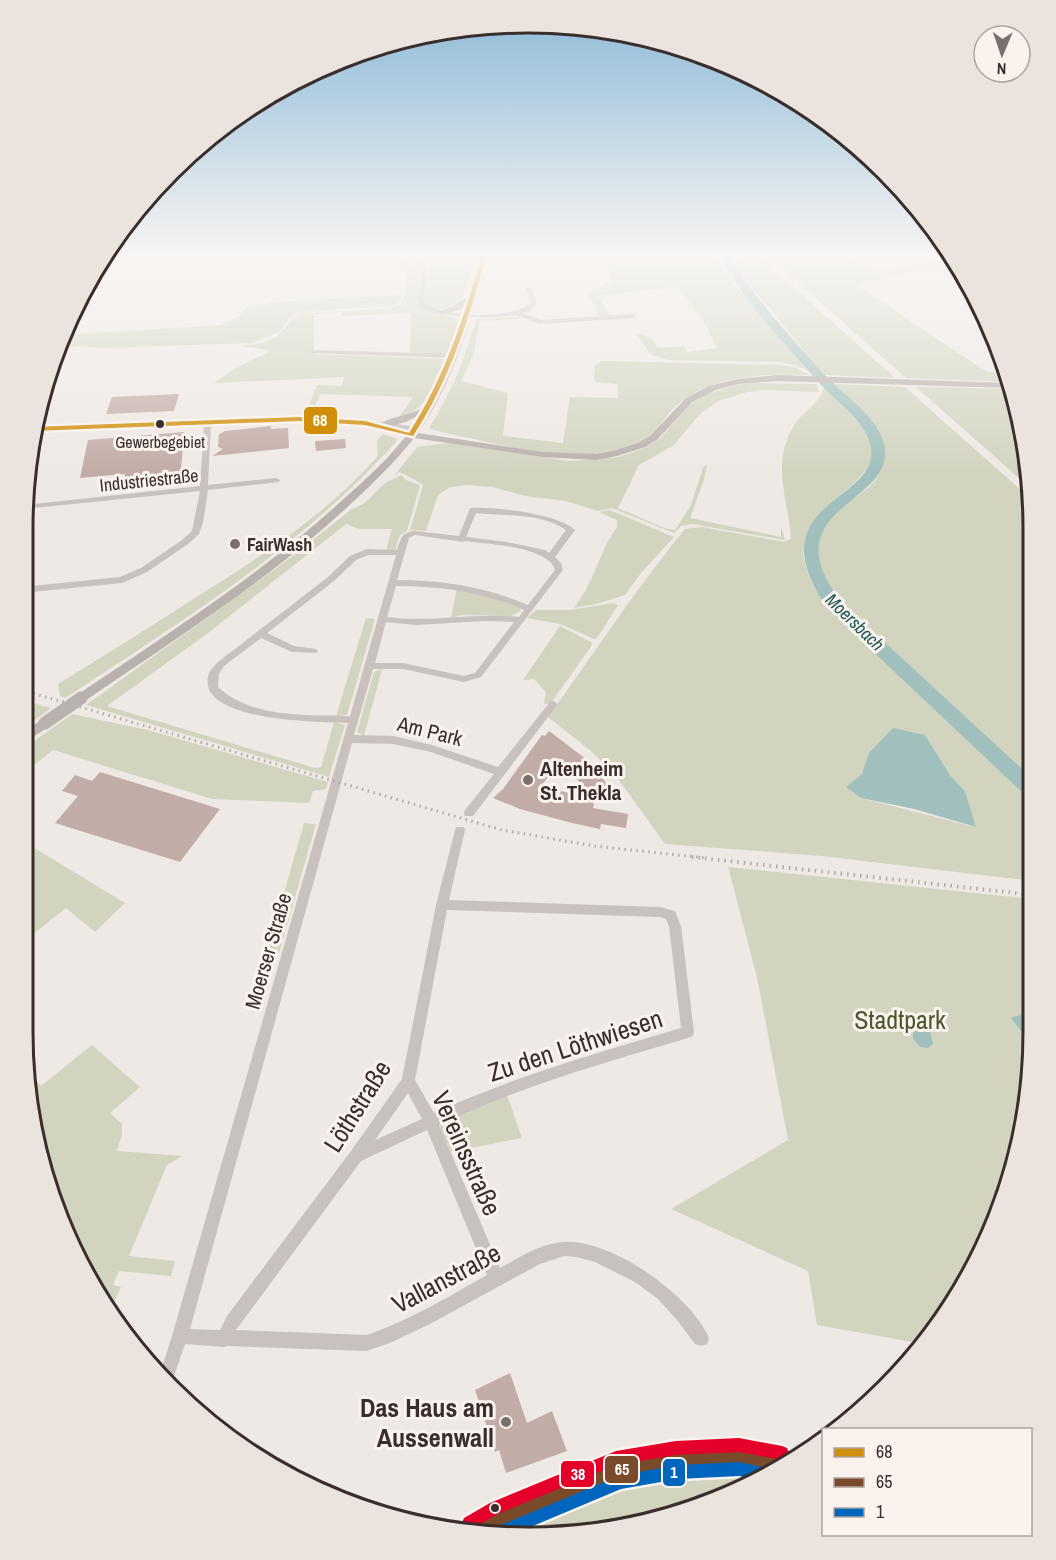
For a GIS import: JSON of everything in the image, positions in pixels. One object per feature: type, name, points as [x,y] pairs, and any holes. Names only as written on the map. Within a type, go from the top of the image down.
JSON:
[{"type":"main road","points":[[33,731],[286,554],[343,507],[394,456],[413,432],[429,407],[454,356],[464,327]]},
{"type":"main road","points":[[413,432],[551,456],[582,458],[609,455],[632,449],[651,440],[662,431],[684,404],[706,391],[746,381],[798,379],[1002,386]]},
{"type":"main road","points":[[384,424],[403,420],[429,407]]},
{"type":"main road","points":[[413,432],[452,442],[487,446]]},
{"type":"main road","points":[[394,456],[419,444],[452,442]]},
{"type":"street","points":[[314,352],[454,356]]},
{"type":"street","points":[[44,429],[298,419],[384,424],[413,432]]},
{"type":"street","points":[[33,589],[122,580],[144,570],[196,532],[204,489],[208,422]]},
{"type":"street","points":[[365,423],[413,432]]},
{"type":"street","name":"Industriestraße","points":[[34,506],[276,480]]},
{"type":"street","points":[[369,666],[403,666],[456,678],[472,678],[478,675],[559,570],[557,563],[542,552],[507,544],[461,540],[473,510],[560,523],[571,530],[551,557]]},
{"type":"street","name":"Moerser Straße","points":[[168,1372],[400,553],[408,534],[461,540]]},
{"type":"street","points":[[352,720],[256,712],[241,708],[217,693],[212,681],[214,673],[221,664],[332,579],[362,552],[400,553]]},
{"type":"street","points":[[391,583],[474,588],[503,596],[529,609]]},
{"type":"street","points":[[382,619],[424,622],[485,618],[520,620]]},
{"type":"street","points":[[260,634],[292,649],[313,651]]},
{"type":"street","points":[[470,813],[553,704]]},
{"type":"street","name":"Am Park","points":[[347,739],[393,740],[432,748],[501,772]]},
{"type":"street","name":"Löthstraße","points":[[224,1339],[232,1321],[356,1156],[408,1081],[442,905],[460,830]]},
{"type":"street","name":"Zu den Löthwiesen","points":[[356,1156],[477,1100],[548,1074],[688,1032],[675,926],[671,915],[660,912],[442,905]]},
{"type":"street","name":"Vereinsstraße","points":[[408,1081],[430,1122],[496,1278]]},
{"type":"street","name":"Vallanstraße","points":[[180,1336],[367,1343],[390,1336],[547,1252],[566,1248],[600,1256],[645,1277],[676,1304],[701,1338]]},
{"type":"street","points":[[502,1526],[618,1470],[677,1460],[740,1457],[772,1463]]},
{"type":"green space","points":[[193,327],[283,327],[279,332],[252,343],[68,348],[73,334]]},
{"type":"green space","points":[[286,327],[314,327],[314,354],[445,359],[447,361],[429,396],[416,410],[398,419],[413,397],[320,394],[312,414],[305,416],[317,385],[342,386],[344,377],[214,383],[236,368],[269,352],[241,346],[263,343],[276,337]]},
{"type":"green space","points":[[411,327],[458,327],[451,350],[442,355],[410,354]]},
{"type":"green space","points":[[474,327],[479,327],[474,353],[461,381],[508,393],[503,436],[563,443],[570,397],[618,398],[618,384],[596,382],[594,379],[595,365],[602,361],[778,365],[795,367],[809,375],[740,378],[707,387],[678,404],[643,440],[604,453],[561,454],[518,448],[429,428],[457,375]]},
{"type":"green space","points":[[706,327],[770,327],[809,371],[779,362],[670,360],[651,355],[636,333],[652,339],[658,348],[683,346],[688,352],[717,348]]},
{"type":"green space","points":[[785,327],[838,327],[895,378],[823,375]]},
{"type":"green space","points":[[848,327],[919,327],[987,372],[998,373],[1001,382],[906,378]]},
{"type":"green space","points":[[817,384],[819,392],[764,390],[747,392],[718,401],[700,414],[674,445],[639,465],[618,508],[667,529],[675,530],[690,507],[703,468],[707,464],[704,480],[690,518],[781,537],[781,526],[785,540],[692,524],[681,526],[674,533],[612,508],[597,511],[566,501],[525,496],[492,487],[467,485],[450,487],[438,495],[426,531],[410,530],[423,485],[399,472],[394,476],[417,447],[448,443],[569,461],[619,457],[644,448],[661,438],[687,406],[703,396],[735,385]]},
{"type":"green space","points":[[831,384],[905,387],[1022,491],[1023,773],[848,611],[828,584],[818,557],[818,543],[823,530],[831,517],[871,485],[882,465],[883,451],[880,437],[873,423]]},
{"type":"green space","points":[[824,386],[861,423],[869,437],[871,458],[862,475],[828,505],[813,522],[804,543],[807,569],[825,603],[1023,793],[1023,880],[821,856],[665,844],[616,776],[591,751],[548,717],[632,598],[685,529],[702,527],[784,542],[791,539],[783,484],[783,457],[792,429],[819,398]],"holes":[[[925,735],[950,775],[965,791],[975,827],[861,798],[847,787],[862,774]]]},
{"type":"green space","points":[[916,387],[1003,389],[1013,431],[1020,479]]},
{"type":"green space","points":[[383,434],[397,439],[396,442],[359,480],[280,549],[239,581],[153,640],[65,698],[60,696],[58,684],[246,565],[316,515],[359,477],[378,456],[377,441]]},
{"type":"green space","points":[[401,475],[406,480],[420,485],[407,531],[400,535],[395,550],[386,551],[392,529],[359,529],[346,524],[208,633],[107,706],[315,768],[321,767],[334,722],[345,725],[329,777],[86,705],[290,558],[353,508],[368,500],[384,484]]},
{"type":"green space","points":[[610,510],[674,537],[641,573],[625,595],[574,608],[587,588],[617,527],[617,520],[599,512]]},
{"type":"green space","points":[[457,588],[478,592],[520,608],[521,611],[511,616],[462,615],[451,618]]},
{"type":"green space","points":[[613,603],[618,605],[597,638],[594,639],[560,624],[527,618],[536,610],[570,610]]},
{"type":"green space","points":[[366,618],[375,619],[347,715],[336,716]]},
{"type":"green space","points":[[560,626],[591,642],[592,645],[551,703],[544,704],[546,692],[534,679],[523,680]]},
{"type":"green space","points":[[382,669],[364,736],[357,732],[374,672]]},
{"type":"green space","points":[[33,703],[51,708],[33,722]]},
{"type":"green space","points":[[72,714],[148,730],[328,782],[326,789],[313,791],[309,803],[212,799],[53,750],[33,766],[33,742]]},
{"type":"green space","points":[[304,823],[316,824],[279,953],[274,958],[265,959]]},
{"type":"green space","points":[[33,847],[125,903],[95,932],[66,908],[33,934]]},
{"type":"green space","name":"Stadtpark","points":[[728,867],[1023,898],[1022,1064],[1019,1097],[1006,1160],[997,1191],[972,1251],[940,1307],[913,1342],[817,1325],[808,1271],[671,1209],[788,1140],[757,977]]},
{"type":"green space","points":[[92,1045],[140,1087],[110,1113],[122,1124],[122,1134],[117,1151],[182,1156],[167,1165],[129,1256],[175,1261],[171,1276],[119,1271],[113,1285],[121,1287],[114,1303],[84,1251],[59,1191],[43,1129],[36,1081],[41,1086]]},
{"type":"green space","points":[[507,1095],[522,1138],[451,1152],[439,1126],[469,1110]]},
{"type":"green space","points":[[741,1474],[747,1476],[687,1501],[625,1517],[560,1526],[514,1527],[540,1513],[616,1488]]},
{"type":"water","points":[[893,728],[925,735],[950,775],[965,791],[976,827],[914,809],[861,798],[846,787],[862,774],[869,753]]},
{"type":"water","points":[[1023,1014],[1023,1033],[1011,1018]]},
{"type":"water","points":[[921,1020],[928,1021],[932,1026],[930,1033],[933,1044],[928,1048],[920,1047],[913,1039],[913,1033],[917,1030],[916,1023]]},
{"type":"building","points":[[179,394],[174,411],[106,414],[112,397]]},
{"type":"building","points":[[271,426],[271,429],[288,428],[289,448],[212,456],[223,449],[218,447],[219,434],[225,431]]},
{"type":"building","points":[[184,432],[180,481],[169,482],[169,479],[124,483],[125,474],[80,478],[88,440]]},
{"type":"building","points":[[345,439],[346,448],[316,451],[315,441]]},
{"type":"building","name":"Altenheim St. Thekla","points":[[549,731],[586,759],[611,791],[596,793],[593,808],[628,814],[626,828],[601,824],[600,829],[572,823],[520,809],[493,798],[503,789],[542,735],[545,736]],"holes":[[[560,759],[594,799],[561,791],[559,797],[538,791]]]},
{"type":"building","points":[[100,772],[220,809],[180,862],[55,823],[78,796],[62,791],[75,775],[92,781]]},
{"type":"building","name":"Das Haus am Aussenwall","points":[[510,1373],[527,1423],[552,1411],[567,1451],[506,1473],[499,1450],[495,1452],[475,1390]]},
{"type":"waterway","name":"Moersbach","points":[[776,327],[829,386],[860,415],[872,431],[878,450],[875,468],[870,476],[835,505],[824,516],[817,528],[812,554],[814,567],[825,593],[834,605],[1023,782]]},
{"type":"railway","points":[[33,693],[502,830],[594,846],[706,858]]},
{"type":"railway","points":[[692,857],[1023,894]]},
{"type":"transit line","name":"68","points":[[44,429],[298,419],[365,423],[411,435],[436,393],[463,327]]},
{"type":"transit line","name":"38","points":[[469,1523],[495,1508],[616,1458],[676,1448],[739,1445],[782,1453]]},
{"type":"transit line","name":"65","points":[[489,1525],[618,1470],[677,1460],[740,1457],[772,1463]]},
{"type":"transit line","name":"1","points":[[514,1527],[621,1482],[678,1472],[739,1469],[754,1472]]},
{"type":"place","name":"Gewerbegebiet","points":[[160,424]]},
{"type":"place","name":"FairWash","points":[[235,544]]},
{"type":"place","name":"Altenheim St. Thekla","points":[[528,780]]},
{"type":"place","name":"Das Haus am Aussenwall","points":[[506,1422]]}]
